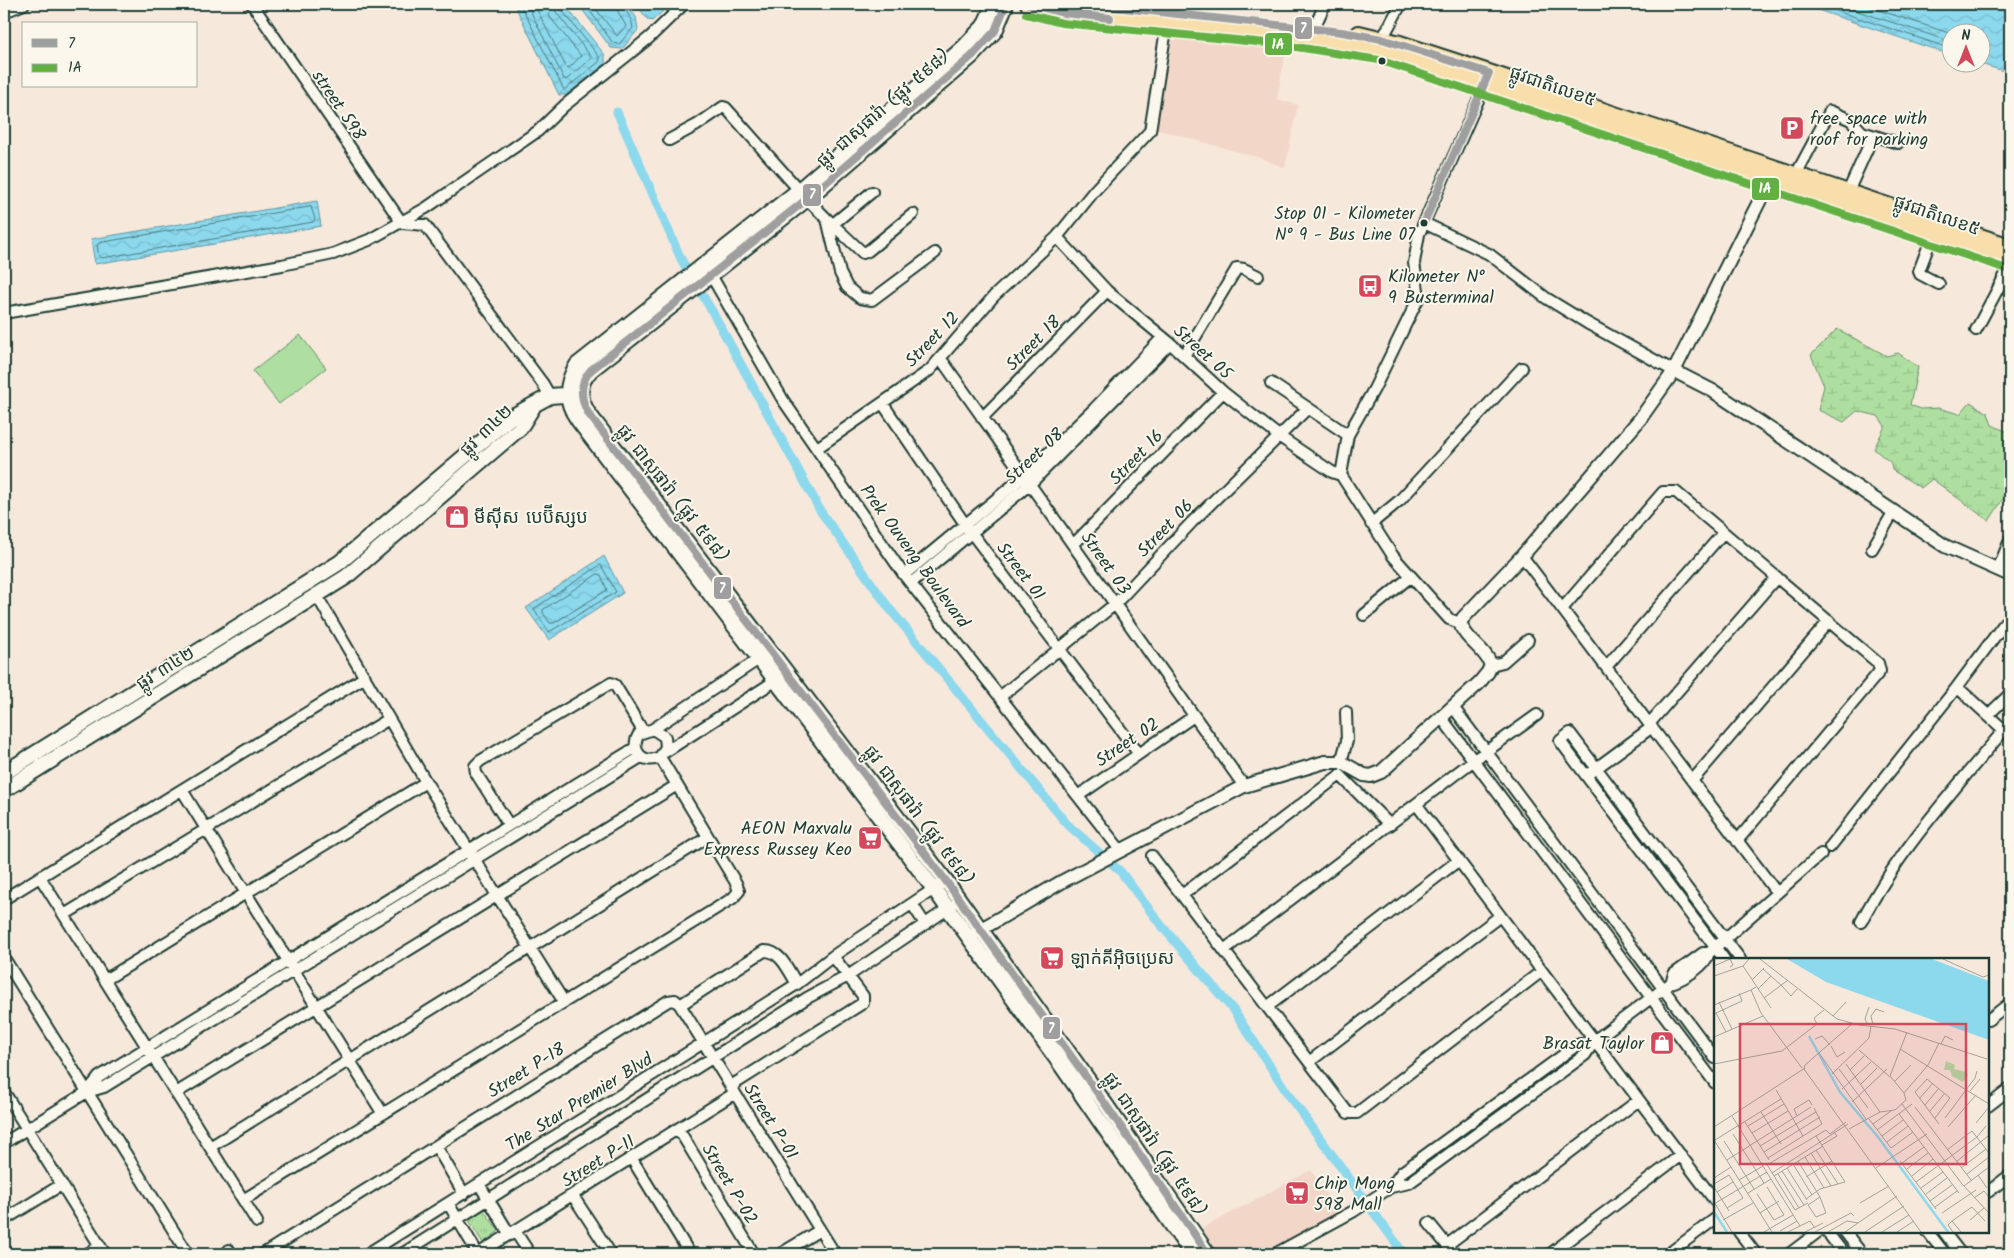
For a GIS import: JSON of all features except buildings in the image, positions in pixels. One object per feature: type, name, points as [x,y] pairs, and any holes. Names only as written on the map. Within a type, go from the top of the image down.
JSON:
[{"type":"highway","name":"ផ្លូវជាតិលេខ៥","points":[[1040,4],[1063,14],[1382,39],[1488,78],[1773,175],[1933,234],[2010,260]]},
{"type":"highway","name":"ផ្លូវជាតិលេខ៥","points":[[1086,4],[1183,9],[1314,28],[1381,50],[1488,78]]},
{"type":"highway","name":"ផ្លូវជាតិលេខ៥","points":[[1773,175],[1798,178],[2010,247]]},
{"type":"main road","name":"ផ្លូវ ជាសុផារ៉ា (ផ្លូវ ៥៩៨)","points":[[933,82],[978,34],[990,18],[994,4]]},
{"type":"main road","name":"ផ្លូវ ជាសុផារ៉ា (ផ្លូវ ៥៩៨)","points":[[1006,4],[1001,21],[988,41],[933,82],[803,195],[683,289],[577,365],[570,378],[574,394],[570,408],[804,705],[946,881],[960,901],[975,933],[1208,1254]]},
{"type":"main road","points":[[533,407],[550,396],[574,394]]},
{"type":"main road","name":"ផ្លូវ ៣៤២","points":[[4,790],[346,577],[520,428],[533,407]]},
{"type":"main road","name":"ផ្លូវ ៣៤២","points":[[4,773],[339,564],[511,417],[533,407]]},
{"type":"main road","name":"ផ្លូវ ជាសុផារ៉ា (ផ្លូវ ៥៩៨)","points":[[804,705],[948,908],[975,933]]},
{"type":"main road","name":"ផ្លូវ ជាសុផារ៉ា (ផ្លូវ ៥៩៨)","points":[[1062,1054],[1192,1254]]},
{"type":"street","points":[[4,12],[24,4]]},
{"type":"street","name":"street 598","points":[[252,4],[402,223]]},
{"type":"street","points":[[4,313],[282,265],[333,254],[369,240],[402,223],[538,131],[565,104],[649,38],[684,4]]},
{"type":"street","points":[[1314,28],[1325,4]]},
{"type":"street","points":[[1382,39],[1401,4]]},
{"type":"street","name":"Street 12","points":[[817,448],[930,370],[994,296],[1056,237],[1095,190],[1150,131],[1167,23]]},
{"type":"street","points":[[1488,78],[1424,224],[1414,263],[1419,297],[1374,389],[1348,435],[1341,475],[1372,524],[1410,577],[1449,619],[1460,624],[1462,630],[1481,648],[1491,665]]},
{"type":"street","points":[[669,140],[696,126],[723,107],[726,108],[803,195],[863,253],[913,214]]},
{"type":"street","points":[[1798,178],[1800,167],[1830,111],[1851,120],[1862,132],[1898,143]]},
{"type":"street","points":[[1847,194],[1873,136]]},
{"type":"street","points":[[1460,624],[1522,556],[1623,439],[1674,371],[1773,175]]},
{"type":"street","points":[[830,222],[872,192]]},
{"type":"street","points":[[830,222],[840,273],[847,287],[866,300],[872,300],[935,253]]},
{"type":"street","points":[[402,223],[425,225],[544,384],[550,396]]},
{"type":"street","points":[[1424,224],[1489,254],[1554,303],[1713,391],[1945,546],[1998,568],[2010,575]]},
{"type":"street","points":[[1933,234],[1919,271],[1920,274],[1939,284]]},
{"type":"street","name":"Street 05","points":[[1056,237],[1107,291],[1167,340],[1222,392],[1280,437],[1332,472],[1341,475]]},
{"type":"street","points":[[1976,330],[2010,266]]},
{"type":"street","points":[[1184,356],[1237,268],[1244,268],[1258,276]]},
{"type":"street","name":"Prek Ouveng Boulevard","points":[[705,272],[782,400],[907,579],[1001,696],[1119,852]]},
{"type":"street","name":"Street 18","points":[[982,418],[1107,291]]},
{"type":"street","points":[[907,579],[1027,480],[1167,340]]},
{"type":"street","name":"Street 03","points":[[941,359],[1244,786]]},
{"type":"street","points":[[1372,524],[1400,500],[1522,368]]},
{"type":"street","points":[[1271,383],[1348,435]]},
{"type":"street","name":"Street 16","points":[[1073,545],[1222,392]]},
{"type":"street","name":"Street 01","points":[[883,404],[968,529],[1139,754]]},
{"type":"street","name":"Street 06","points":[[1001,696],[1115,604],[1192,522],[1308,408]]},
{"type":"street","points":[[1562,609],[1663,492],[1676,492],[1878,663],[1880,671],[1737,841]]},
{"type":"street","points":[[1872,549],[1894,511]]},
{"type":"street","points":[[1606,667],[1723,533]]},
{"type":"street","points":[[1998,568],[2010,540]]},
{"type":"street","points":[[1522,556],[1777,893]]},
{"type":"street","points":[[1364,615],[1410,577]]},
{"type":"street","points":[[1586,775],[1650,726],[1776,577]]},
{"type":"street","points":[[317,596],[426,782],[564,1002]]},
{"type":"street","points":[[1830,847],[1957,687],[2010,616]]},
{"type":"street","points":[[1692,781],[1829,621]]},
{"type":"street","points":[[1491,665],[1503,662],[1528,640]]},
{"type":"street","points":[[766,655],[636,738],[635,748],[641,757],[651,760],[662,755],[782,676]]},
{"type":"street","points":[[975,933],[1097,864],[1244,786],[1325,762],[1341,762],[1364,775],[1371,776],[1381,772],[1479,683],[1491,665]]},
{"type":"street","points":[[4,899],[365,677]]},
{"type":"street","points":[[243,1200],[732,898],[738,892],[736,883],[676,785],[662,755],[665,737],[648,730],[615,685],[611,683],[480,761],[475,766],[476,772],[509,825]]},
{"type":"street","points":[[1861,922],[1875,895],[1916,838],[1959,785],[2007,731],[1957,687]]},
{"type":"street","points":[[1989,714],[2010,694]]},
{"type":"street","points":[[1453,707],[1631,945],[1667,986],[1714,1057]]},
{"type":"street","points":[[1341,762],[1347,741],[1346,712]]},
{"type":"street","points":[[1224,950],[1390,826],[1474,760],[1537,715]]},
{"type":"street","name":"Street 02","points":[[1078,796],[1194,716]]},
{"type":"street","points":[[1442,717],[1714,1082]]},
{"type":"street","points":[[64,915],[389,719]]},
{"type":"street","points":[[1722,958],[1712,951],[1651,862],[1560,741],[1570,733],[1739,958]]},
{"type":"street","points":[[291,966],[469,850],[635,748]]},
{"type":"street","points":[[4,1143],[87,1092],[99,1077],[150,1052],[291,966],[475,860],[641,757]]},
{"type":"street","points":[[1182,895],[1340,775],[1390,826]]},
{"type":"street","points":[[105,980],[245,891],[426,782]]},
{"type":"street","points":[[176,1093],[676,785]]},
{"type":"street","points":[[182,790],[383,1114]]},
{"type":"street","points":[[1417,805],[1714,1199]]},
{"type":"street","points":[[210,1147],[708,837]]},
{"type":"street","points":[[1391,1187],[1409,1183],[1584,1055],[1595,1040],[1651,997],[1708,960],[1712,951],[1821,854]]},
{"type":"street","points":[[1651,862],[1662,855]]},
{"type":"street","points":[[1152,856],[1348,1113],[1357,1113],[1542,971]]},
{"type":"street","points":[[1267,1007],[1458,860]]},
{"type":"street","points":[[1560,876],[1572,866]]},
{"type":"street","points":[[40,876],[257,1222]]},
{"type":"street","name":"The Star Premier Blvd","points":[[367,1254],[797,984],[833,956],[946,881]]},
{"type":"street","name":"The Star Premier Blvd","points":[[402,1254],[818,992],[849,978],[960,901]]},
{"type":"street","points":[[912,904],[925,924]]},
{"type":"street","points":[[1309,1062],[1500,916]]},
{"type":"street","points":[[1619,954],[1631,945]]},
{"type":"street","name":"Street P-18","points":[[262,1254],[668,1001],[675,1000],[680,1005],[764,951],[772,951],[777,954],[797,984]]},
{"type":"street","points":[[833,956],[849,978]]},
{"type":"street","points":[[4,958],[188,1254]]},
{"type":"street","name":"Street P-11","points":[[478,1254],[679,1130],[733,1090],[863,1003],[863,996],[849,978]]},
{"type":"street","points":[[1989,1019],[2010,1003]]},
{"type":"street","name":"Street P-01","points":[[680,1005],[835,1254]]},
{"type":"street","points":[[1680,1035],[1692,1026]]},
{"type":"street","points":[[1275,1254],[1354,1211],[1391,1187],[1402,1172],[1577,1045],[1595,1040]]},
{"type":"street","points":[[1989,1105],[2010,1089]]},
{"type":"street","points":[[4,1092],[102,1250],[87,1254]]},
{"type":"street","points":[[1447,1245],[1639,1100]]},
{"type":"street","points":[[1478,1117],[1485,1127]]},
{"type":"street","name":"Street P-02","points":[[679,1130],[754,1254]]},
{"type":"street","points":[[436,1146],[464,1194]]},
{"type":"street","points":[[1428,1153],[1436,1163]]},
{"type":"street","points":[[1550,1254],[1681,1155]]},
{"type":"street","points":[[632,1159],[690,1254]]},
{"type":"street","points":[[1989,1191],[2010,1175]]},
{"type":"street","points":[[4,1220],[62,1184]]},
{"type":"street","points":[[479,1184],[512,1233],[530,1254]]},
{"type":"street","points":[[573,1196],[611,1254]]},
{"type":"street","points":[[448,1204],[478,1254]]},
{"type":"street","points":[[1668,1254],[1714,1220]]},
{"type":"street","points":[[1429,1224],[1454,1254]]},
{"type":"street","points":[[780,1254],[820,1230]]},
{"type":"street","points":[[1740,1233],[1756,1254]]},
{"type":"street","points":[[1789,1254],[1817,1233]]},
{"type":"street","points":[[1828,1233],[1844,1254]]},
{"type":"street","points":[[1846,1233],[1862,1254]]},
{"type":"street","points":[[1931,1233],[1945,1254]]},
{"type":"street","points":[[1945,1233],[1961,1254]]},
{"type":"shaded area","points":[[1172,34],[1287,44],[1277,99],[1298,105],[1285,168],[1263,159],[1156,129]]},
{"type":"shaded area","name":"Chip Mong 598 Mall","points":[[1311,1170],[1340,1217],[1271,1254],[1213,1254],[1197,1231]]},
{"type":"green space","points":[[1837,329],[1887,356],[1898,353],[1918,367],[1910,405],[1921,409],[1938,408],[1960,414],[1970,402],[1988,413],[1992,425],[2010,433],[2010,488],[1989,521],[1932,479],[1921,488],[1892,470],[1891,463],[1874,449],[1885,426],[1878,416],[1857,411],[1844,422],[1818,410],[1824,386],[1811,355]]},
{"type":"green space","points":[[300,335],[326,368],[279,404],[253,371]]},
{"type":"green space","points":[[482,1208],[499,1231],[483,1243],[467,1217]]},
{"type":"water","points":[[517,4],[564,4],[605,55],[605,64],[566,95],[559,95],[515,6]]},
{"type":"water","points":[[578,4],[626,4],[636,17],[638,30],[622,49],[611,48]]},
{"type":"water","points":[[636,4],[671,4],[652,21],[648,20]]},
{"type":"water","points":[[1800,4],[2010,4],[2010,73],[1992,68],[1992,22],[1942,22],[1942,52]]},
{"type":"water","points":[[317,201],[321,226],[95,264],[91,239]]},
{"type":"water","points":[[604,556],[623,593],[549,640],[526,608]]},
{"type":"waterway","points":[[617,112],[681,259],[712,311],[821,512],[889,608],[1067,824],[1120,871],[1161,925],[1234,1011],[1290,1097],[1404,1254]]},
{"type":"transit line","name":"7","points":[[1006,4],[995,31],[972,56],[807,199],[591,370],[584,380],[582,396],[588,413],[946,881],[1106,1105],[1208,1254]]},
{"type":"transit line","name":"7","points":[[1029,4],[1063,13],[1110,18]]},
{"type":"transit line","name":"7","points":[[1086,4],[1342,32],[1382,39],[1489,73],[1424,223]]},
{"type":"transit line","name":"1A","points":[[1026,14],[1062,23],[1277,44],[1379,60],[2007,269]]},
{"type":"place","name":"free space with roof for parking","points":[[1792,128]]},
{"type":"place","name":"Stop 01 - Kilometer N° 9 - Bus Line 07","points":[[1424,223]]},
{"type":"place","name":"Kilometer N° 9 Busterminal","points":[[1370,286]]},
{"type":"place","name":"មីសុីស បេប៊ីស្សប","points":[[457,517]]},
{"type":"place","name":"AEON Maxvalu Express Russey Keo","points":[[870,838]]},
{"type":"place","name":"ឡាក់គីអ៊ិចប្រេស","points":[[1052,958]]},
{"type":"place","name":"Brasat Taylor","points":[[1662,1043]]},
{"type":"place","name":"Chip Mong 598 Mall","points":[[1297,1193]]}]
